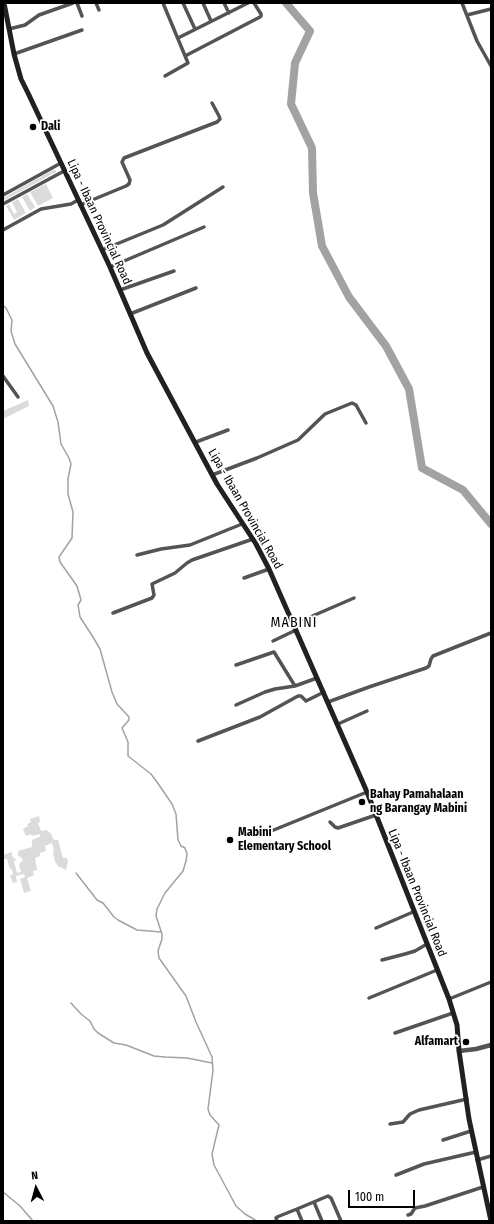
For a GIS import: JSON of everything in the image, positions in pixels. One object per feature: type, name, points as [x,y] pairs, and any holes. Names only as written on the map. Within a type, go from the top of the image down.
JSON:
[{"type":"main road","name":"Lipa - Ibaan Provincial Road","points":[[4,6],[14,54],[28,93],[110,267],[147,353],[196,442],[222,494],[253,539],[269,569],[367,792],[413,912],[449,999],[457,1025],[459,1051],[472,1131],[490,1221]]},
{"type":"street","points":[[9,29],[25,25],[39,15],[73,3]]},
{"type":"street","points":[[77,3],[82,16]]},
{"type":"street","points":[[96,3],[99,10]]},
{"type":"street","points":[[163,3],[188,63],[165,76]]},
{"type":"street","points":[[183,3],[195,29]]},
{"type":"street","points":[[203,3],[211,21]]},
{"type":"street","points":[[224,3],[229,13]]},
{"type":"street","points":[[178,38],[246,3]]},
{"type":"street","points":[[185,56],[260,17],[261,14],[254,3]]},
{"type":"street","points":[[462,3],[477,41],[491,66]]},
{"type":"street","points":[[467,15],[491,9]]},
{"type":"street","points":[[14,54],[82,30]]},
{"type":"street","points":[[3,230],[41,209],[79,202],[126,186],[129,184],[130,180],[122,162],[124,158],[217,122],[220,119],[212,103]]},
{"type":"street","points":[[3,195],[61,163]]},
{"type":"street","points":[[3,204],[64,171]]},
{"type":"street","points":[[102,250],[163,225],[222,187]]},
{"type":"street","points":[[110,267],[204,227]]},
{"type":"street","points":[[120,290],[174,271]]},
{"type":"street","points":[[130,314],[196,288]]},
{"type":"street","points":[[3,376],[18,397]]},
{"type":"street","points":[[212,475],[257,458],[298,440],[325,414],[352,403],[356,405],[366,423]]},
{"type":"street","points":[[196,442],[228,430]]},
{"type":"street","points":[[137,555],[161,549],[190,545],[242,524]]},
{"type":"street","points":[[113,613],[152,598],[154,595],[152,584],[175,573],[192,560],[253,539]]},
{"type":"street","points":[[244,578],[269,569]]},
{"type":"street","points":[[294,624],[354,598]]},
{"type":"street","points":[[273,641],[296,630]]},
{"type":"street","points":[[328,702],[426,668],[429,666],[433,656],[491,633]]},
{"type":"street","points":[[236,665],[274,652],[295,686]]},
{"type":"street","points":[[236,705],[265,692],[295,686],[317,678]]},
{"type":"street","points":[[198,741],[260,717],[298,696],[301,696],[306,701],[324,692]]},
{"type":"street","points":[[338,724],[367,711]]},
{"type":"street","points":[[259,836],[367,792]]},
{"type":"street","points":[[330,822],[338,828],[376,815]]},
{"type":"street","points":[[376,928],[413,912]]},
{"type":"street","points":[[382,960],[405,954],[427,944]]},
{"type":"street","points":[[369,998],[437,970]]},
{"type":"street","points":[[449,999],[491,982]]},
{"type":"street","points":[[395,1034],[453,1013]]},
{"type":"street","points":[[459,1051],[491,1045]]},
{"type":"street","points":[[390,1124],[403,1122],[410,1114],[419,1110],[467,1099]]},
{"type":"street","points":[[443,1140],[472,1131]]},
{"type":"street","points":[[396,1175],[424,1164],[476,1152]]},
{"type":"street","points":[[477,1160],[491,1156]]},
{"type":"street","points":[[408,1215],[411,1214],[415,1208],[483,1187]]},
{"type":"street","points":[[328,1192],[341,1221]]},
{"type":"street","points":[[277,1221],[277,1217],[327,1197],[331,1198]]},
{"type":"street","points":[[314,1202],[322,1221]]},
{"type":"street","points":[[297,1209],[302,1221]]},
{"type":"shaded area","points":[[53,170],[56,170],[56,172],[3,201],[3,198]]},
{"type":"shaded area","points":[[46,184],[53,198],[38,206],[30,192]]},
{"type":"shaded area","points":[[27,194],[35,207],[30,211],[22,197]]},
{"type":"shaded area","points":[[18,199],[26,213],[14,220],[6,206],[9,204],[14,214],[17,212],[12,202]]},
{"type":"shaded area","points":[[28,400],[29,406],[3,419],[3,411]]},
{"type":"shaded area","points":[[39,816],[40,822],[38,823],[41,831],[47,830],[54,840],[58,840],[63,858],[67,858],[68,861],[66,870],[58,866],[55,862],[52,843],[45,846],[46,851],[40,853],[40,856],[35,858],[37,870],[33,871],[34,875],[27,878],[31,891],[24,893],[20,879],[25,877],[24,874],[16,876],[17,882],[13,883],[10,876],[13,874],[12,869],[10,869],[7,859],[3,859],[3,855],[12,852],[12,856],[16,860],[14,862],[17,873],[21,872],[19,865],[23,860],[18,856],[18,851],[32,847],[32,840],[41,836],[39,834],[32,836],[31,834],[26,836],[23,829],[31,822],[30,819]]},
{"type":"waterway","points":[[286,3],[310,31],[295,63],[291,104],[312,148],[313,193],[322,246],[349,297],[386,346],[409,389],[422,468],[463,490],[491,524]]},
{"type":"waterway","points":[[3,305],[12,320],[11,331],[15,344],[53,406],[58,422],[61,444],[71,464],[68,479],[68,494],[73,512],[72,538],[59,557],[60,562],[77,586],[81,600],[78,605],[80,617],[100,649],[112,692],[117,704],[129,717],[129,720],[122,728],[128,742],[128,756],[151,774],[172,804],[176,814],[178,840],[181,846],[185,848],[187,854],[183,871],[165,893],[157,909],[156,916],[162,934],[158,951],[159,958],[186,996],[212,1057],[213,1070],[208,1109],[210,1115],[219,1125],[212,1154],[214,1165],[236,1206],[245,1214],[257,1221]]},
{"type":"waterway","points":[[76,873],[97,900],[103,903],[118,920],[137,930],[161,932]]},
{"type":"waterway","points":[[71,1003],[90,1021],[98,1033],[114,1043],[126,1045],[154,1056],[187,1058],[212,1063]]},
{"type":"waterway","points":[[3,1192],[20,1206],[33,1221]]},
{"type":"place","name":"Dali","points":[[33,127]]},
{"type":"place","name":"Bahay Pamahalaan ng Barangay Mabini","points":[[362,802]]},
{"type":"place","name":"Mabini Elementary School","points":[[230,840]]},
{"type":"place","name":"Alfamart","points":[[466,1042]]},
{"type":"district","name":"MABINI","points":[[294,623]]}]
